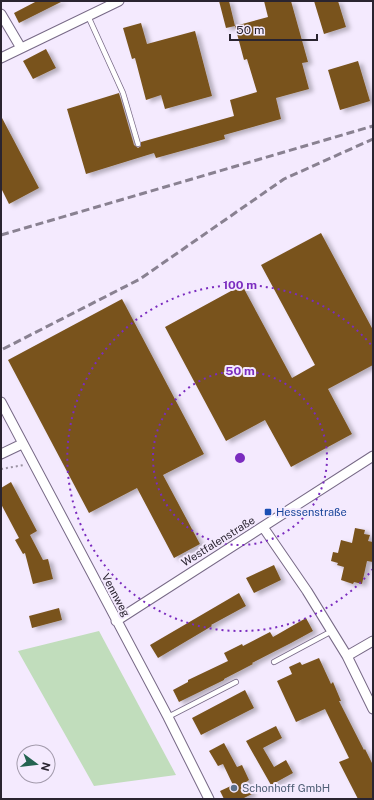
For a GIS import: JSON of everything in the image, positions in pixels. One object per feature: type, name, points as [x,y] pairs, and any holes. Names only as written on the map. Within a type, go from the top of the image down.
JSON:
[{"type":"street","points":[[1,58],[119,1]]},
{"type":"street","points":[[1,14],[21,48]]},
{"type":"street","name":"Vennweg","points":[[1,402],[168,717],[209,799]]},
{"type":"street","points":[[1,454],[22,444]]},
{"type":"street","name":"Westfalenstraße","points":[[116,621],[373,456]]},
{"type":"street","points":[[263,527],[307,591],[332,631],[347,656],[373,709]]},
{"type":"street","points":[[347,656],[373,641]]},
{"type":"lane","points":[[88,16],[123,93],[138,144]]},
{"type":"lane","points":[[274,662],[332,631]]},
{"type":"lane","points":[[168,717],[236,682]]},
{"type":"path","points":[[1,469],[33,463]]},
{"type":"green space","points":[[99,631],[176,775],[94,786],[18,651]]},
{"type":"building","points":[[37,1],[63,1],[19,23],[14,13]]},
{"type":"building","points":[[219,1],[229,1],[235,26],[226,28]]},
{"type":"building","points":[[264,1],[291,1],[308,62],[302,63],[309,89],[276,98],[281,119],[224,135],[225,139],[156,158],[154,153],[86,174],[67,109],[119,93],[134,145],[138,148],[141,146],[141,142],[234,116],[230,100],[257,92],[247,59],[244,60],[235,26],[268,17]]},
{"type":"building","points":[[314,1],[338,1],[346,27],[324,34]]},
{"type":"building","points":[[141,23],[147,44],[195,31],[212,96],[165,109],[161,95],[146,100],[135,58],[132,59],[123,28]]},
{"type":"building","points":[[46,49],[56,68],[33,79],[23,61]]},
{"type":"building","points":[[358,61],[370,101],[340,110],[328,70]]},
{"type":"building","points":[[1,116],[39,188],[9,204],[1,188]]},
{"type":"building","points":[[321,233],[373,330],[373,365],[328,389],[352,434],[291,467],[265,420],[226,441],[165,327],[242,285],[292,378],[315,365],[261,265]]},
{"type":"building","points":[[122,299],[204,454],[163,475],[200,544],[174,558],[137,488],[89,513],[8,360]]},
{"type":"building","points":[[11,482],[37,531],[30,535],[43,560],[48,559],[53,579],[33,584],[25,553],[23,554],[15,540],[19,538],[1,504],[1,488]]},
{"type":"building","points":[[355,528],[365,530],[364,534],[370,535],[368,541],[373,542],[373,562],[367,561],[362,584],[354,582],[353,584],[341,580],[344,567],[331,561],[333,552],[338,553],[341,540],[352,543]]},
{"type":"building","points":[[274,565],[281,580],[254,593],[246,578]]},
{"type":"building","points":[[239,593],[246,606],[211,625],[212,626],[158,658],[150,645]]},
{"type":"building","points":[[59,608],[62,620],[32,628],[29,616]]},
{"type":"building","points":[[306,618],[313,631],[252,663],[253,664],[224,680],[179,702],[173,690],[188,682],[188,680],[228,661],[224,653],[242,644],[243,646],[270,632],[273,637]]},
{"type":"building","points":[[319,658],[331,684],[333,682],[341,701],[339,701],[373,765],[373,799],[358,799],[339,762],[349,758],[325,709],[296,722],[277,681],[292,674],[289,667],[300,662],[302,665]]},
{"type":"building","points":[[245,690],[254,708],[201,735],[192,718]]},
{"type":"building","points":[[276,726],[282,738],[263,748],[274,767],[286,760],[293,773],[271,785],[246,741]]},
{"type":"building","points":[[224,743],[237,767],[242,765],[249,780],[246,782],[252,794],[242,799],[224,799],[220,791],[233,785],[223,764],[218,766],[209,751]]},
{"type":"railway","points":[[1,235],[373,126]]},
{"type":"railway","points":[[3,349],[140,279],[284,179],[373,139]]},
{"type":"place","name":"Hessenstraße","points":[[268,512]]},
{"type":"place","name":"Schonhoff GmbH","points":[[234,788]]}]
